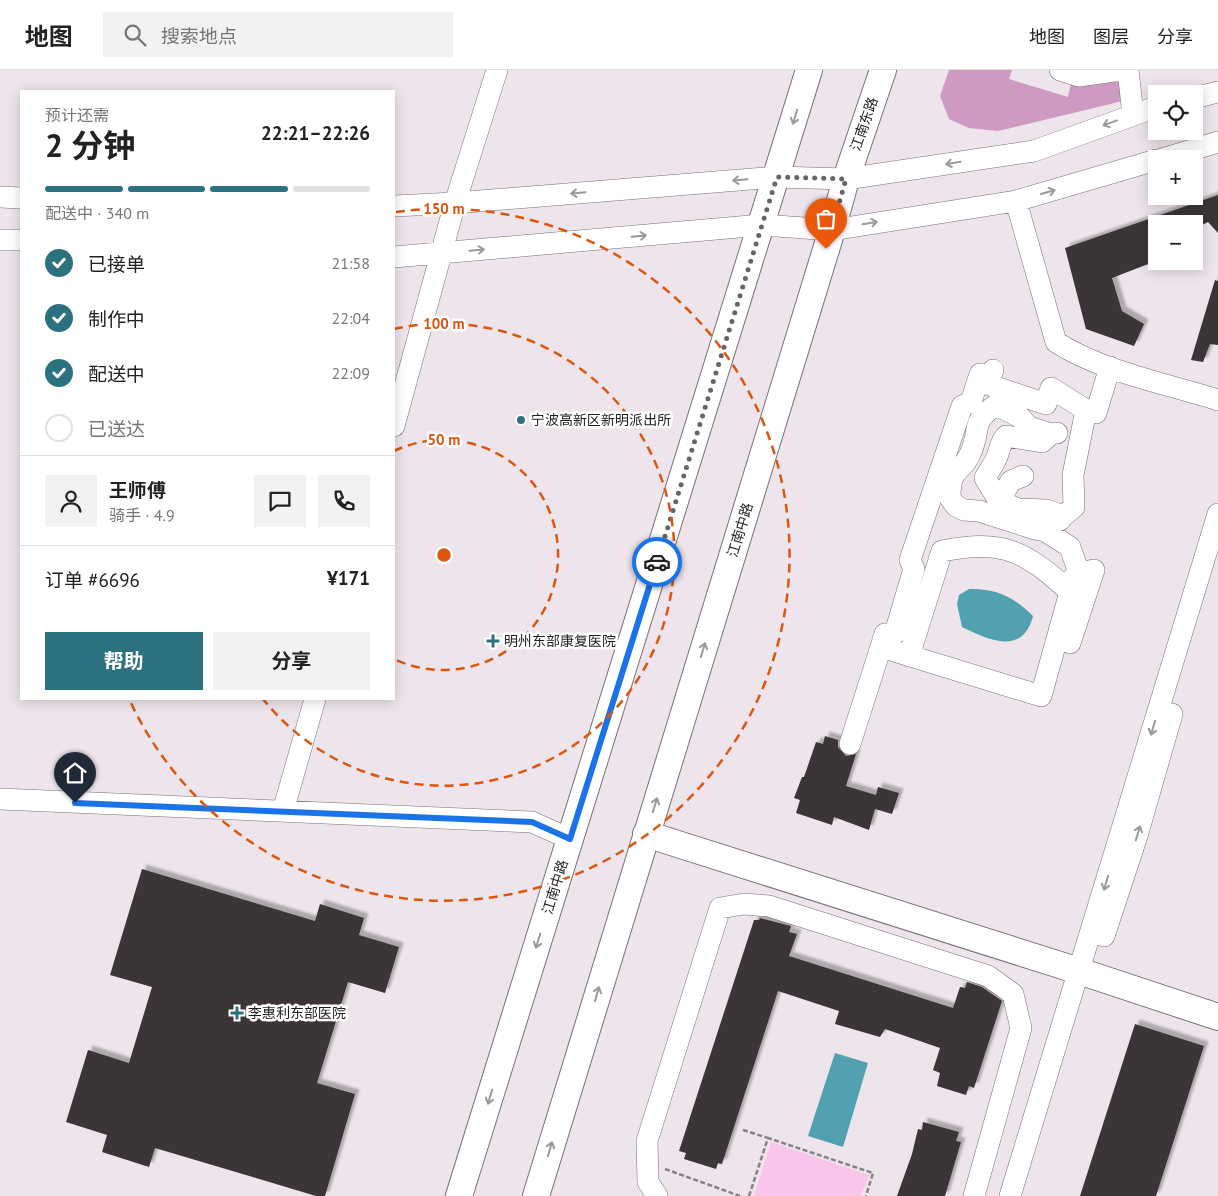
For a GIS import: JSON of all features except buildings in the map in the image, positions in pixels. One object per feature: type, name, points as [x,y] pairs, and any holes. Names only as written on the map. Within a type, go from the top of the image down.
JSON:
[{"type":"main road","points":[[777,177],[809,70]]},
{"type":"main road","name":"江南东路","points":[[846,179],[883,70]]},
{"type":"main road","name":"江南中路","points":[[459,1196],[777,177]]},
{"type":"main road","name":"江南中路","points":[[536,1196],[846,179]]},
{"type":"main road","points":[[646,834],[1218,1017]]},
{"type":"street","points":[[395,423],[444,252],[455,204],[497,70]]},
{"type":"street","points":[[1060,70],[1078,76],[1121,70]]},
{"type":"street","points":[[1128,70],[1146,110]]},
{"type":"street","points":[[1140,70],[1146,110]]},
{"type":"street","points":[[1203,96],[1218,92]]},
{"type":"street","points":[[395,206],[455,204],[777,177],[846,179],[1034,151],[1146,110]]},
{"type":"street","points":[[1192,150],[1218,142]]},
{"type":"street","points":[[395,256],[762,226],[832,230],[1016,201],[1148,162]]},
{"type":"street","points":[[0,197],[20,198]]},
{"type":"street","points":[[1016,201],[1056,342],[1070,351],[1110,367],[1218,400]]},
{"type":"street","points":[[0,240],[20,240]]},
{"type":"street","points":[[1077,446],[1060,432],[1051,434],[1042,442],[1006,436],[1002,441],[995,462],[989,468],[985,478],[999,501],[1018,509],[1046,510],[1063,516],[1074,507],[1073,475],[1077,446],[1110,367]]},
{"type":"street","points":[[850,744],[914,570],[910,560],[962,406],[971,402],[980,374],[992,372],[987,384],[1046,404],[1051,388],[1091,411]]},
{"type":"street","points":[[1040,696],[1070,592],[1070,547],[1045,530],[1035,529],[979,510],[964,510],[956,506],[950,498],[950,484],[952,476],[970,455],[977,423],[983,414],[996,405],[1020,417],[1029,427],[1051,434]]},
{"type":"street","points":[[999,501],[1011,481],[1023,476]]},
{"type":"street","points":[[1022,1196],[1085,973],[1215,537],[1218,514]]},
{"type":"street","points":[[1045,530],[1047,525],[1060,520],[1060,515]]},
{"type":"street","points":[[888,640],[904,635],[934,544]]},
{"type":"street","points":[[910,656],[942,552],[961,548],[1004,547],[1022,554],[1071,580]]},
{"type":"street","points":[[1010,1196],[1085,973],[1137,836],[1218,558]]},
{"type":"street","points":[[888,640],[910,656],[1051,701],[1094,570],[1071,580]]},
{"type":"street","points":[[283,811],[315,700]]},
{"type":"street","points":[[0,799],[532,822],[570,839]]},
{"type":"street","points":[[657,1196],[648,1182],[647,1141],[720,908],[744,904],[769,906],[988,976],[1013,994],[1021,1028],[974,1196]]},
{"type":"path","points":[[743,1130],[873,1173],[866,1196]]},
{"type":"path","points":[[749,1196],[768,1138]]},
{"type":"path","points":[[648,1163],[740,1196]]},
{"type":"shaded area","points":[[949,70],[1012,70],[1009,79],[1068,97],[1071,83],[1121,70],[1131,99],[998,131],[969,128],[949,119],[940,96]]},
{"type":"shaded area","points":[[771,1142],[869,1175],[861,1196],[754,1196]]},
{"type":"water","points":[[969,589],[988,590],[1012,599],[1033,616],[1028,628],[1021,636],[1013,640],[1004,641],[993,640],[962,627],[957,604],[959,595]]},
{"type":"water","points":[[835,1053],[868,1063],[843,1147],[808,1136]]},
{"type":"way so far","points":[[657,562],[777,177],[846,179],[826,249]]},
{"type":"place","name":"宁波高新区新明派出所","points":[[521,420]]},
{"type":"place","name":"明州东部康复医院","points":[[493,641]]},
{"type":"place","name":"李惠利东部医院","points":[[237,1013]]},
{"type":"route","points":[[75,803],[532,822],[570,839],[657,562]]}]
